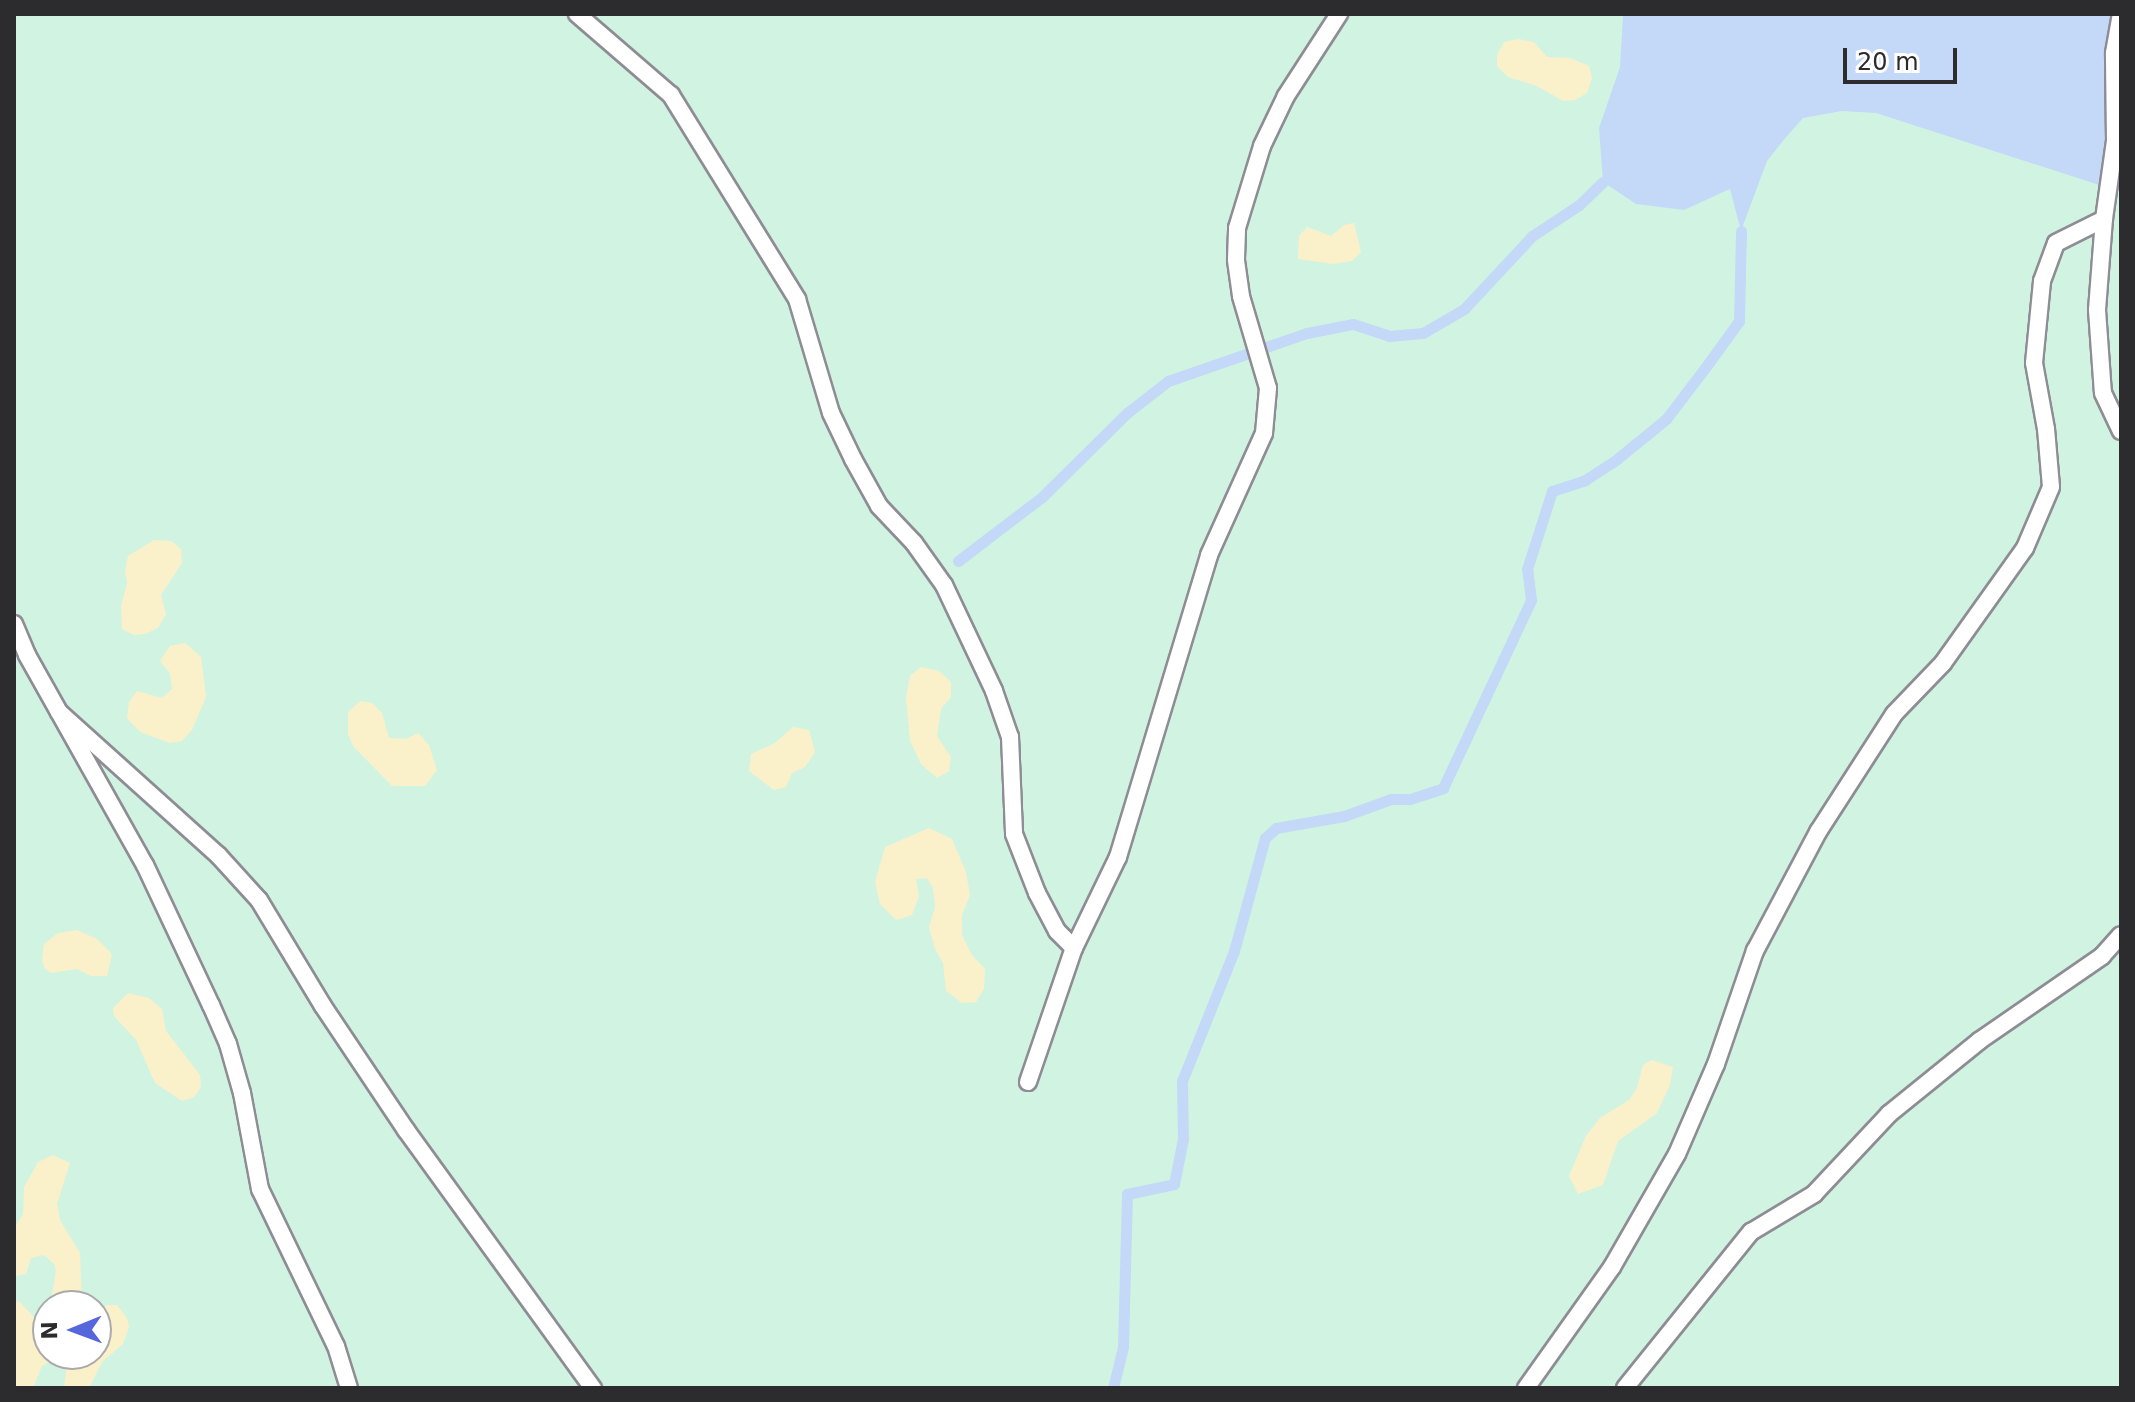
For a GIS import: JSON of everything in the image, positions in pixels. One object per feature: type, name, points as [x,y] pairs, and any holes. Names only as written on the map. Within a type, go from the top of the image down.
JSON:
[{"type":"lane","points":[[577,14],[671,95],[797,299],[831,413],[853,459],[879,506],[914,543],[944,585],[994,691],[1010,737],[1014,834],[1037,893],[1057,931],[1074,948]]},
{"type":"lane","points":[[1028,1082],[1074,948],[1118,857],[1209,555],[1264,433],[1268,388],[1241,296],[1236,259],[1237,228],[1262,146],[1286,96],[1339,14]]},
{"type":"lane","points":[[2121,15],[2114,53],[2115,141],[2104,213],[2097,310],[2103,393],[2121,431]]},
{"type":"lane","points":[[1526,1388],[1612,1267],[1677,1154],[1716,1064],[1755,951],[1818,832],[1894,714],[1943,663],[2025,548],[2051,487],[2046,429],[2034,363],[2042,281],[2056,243],[2104,213]]},
{"type":"lane","points":[[14,624],[59,712],[145,865],[222,1031],[242,1093],[260,1189],[331,1333],[349,1388]]},
{"type":"lane","points":[[59,712],[218,855],[259,900],[323,1006],[406,1130],[593,1388]]},
{"type":"lane","points":[[1625,1388],[1751,1232],[1814,1194],[1889,1114],[1979,1041],[2102,956],[2121,935]]},
{"type":"green space","points":[[14,14],[2121,14],[2121,1388],[14,1388]]},
{"type":"sand","points":[[1518,39],[1534,42],[1547,57],[1570,58],[1589,66],[1592,78],[1587,93],[1575,100],[1563,101],[1537,86],[1508,77],[1497,66],[1497,55],[1504,42]]},
{"type":"sand","points":[[1354,223],[1361,252],[1352,261],[1333,264],[1298,259],[1299,236],[1307,227],[1331,236],[1344,225]]},
{"type":"sand","points":[[154,540],[171,541],[181,549],[182,563],[161,595],[166,614],[158,628],[134,635],[122,629],[121,606],[127,583],[125,571],[128,556]]},
{"type":"sand","points":[[185,643],[201,657],[206,697],[192,730],[182,741],[170,743],[140,732],[127,718],[129,702],[137,691],[162,698],[172,689],[170,673],[160,661],[170,646]]},
{"type":"sand","points":[[921,667],[939,671],[951,682],[951,697],[941,709],[937,736],[951,757],[949,771],[937,778],[921,764],[910,741],[906,697],[910,676]]},
{"type":"sand","points":[[360,701],[372,703],[382,713],[389,738],[406,739],[418,733],[429,745],[437,770],[425,786],[392,786],[353,746],[348,734],[348,712]]},
{"type":"sand","points":[[793,727],[809,730],[815,752],[805,767],[792,773],[786,787],[774,790],[749,771],[751,754],[775,743]]},
{"type":"sand","points":[[929,828],[952,839],[966,872],[970,895],[962,915],[962,935],[972,955],[985,969],[984,989],[976,1002],[962,1003],[946,991],[943,963],[929,927],[935,907],[933,888],[927,878],[916,879],[919,896],[912,915],[896,920],[880,904],[875,882],[885,847]]},
{"type":"sand","points":[[77,930],[97,939],[112,954],[107,976],[91,976],[77,969],[51,973],[45,969],[42,961],[44,944],[58,933]]},
{"type":"sand","points":[[128,993],[149,998],[162,1009],[166,1031],[200,1075],[201,1087],[194,1097],[182,1101],[155,1083],[136,1040],[114,1016],[113,1008]]},
{"type":"sand","points":[[1652,1060],[1673,1067],[1670,1085],[1657,1113],[1618,1141],[1603,1185],[1578,1194],[1569,1176],[1586,1136],[1600,1118],[1629,1100],[1637,1088],[1643,1065]]},
{"type":"sand","points":[[53,1155],[70,1163],[57,1204],[60,1220],[80,1253],[81,1290],[53,1290],[56,1271],[54,1264],[44,1255],[31,1258],[26,1274],[14,1276],[14,1229],[23,1214],[24,1187],[38,1162]]},
{"type":"sand","points":[[14,1301],[20,1302],[32,1315],[32,1370],[40,1370],[33,1388],[14,1388]]},
{"type":"sand","points":[[112,1305],[117,1305],[127,1318],[129,1327],[123,1344],[112,1353]]},
{"type":"sand","points":[[66,1370],[98,1370],[89,1388],[64,1388]]},
{"type":"water","points":[[1623,14],[2119,14],[2121,192],[1876,113],[1842,111],[1803,118],[1782,142],[1767,161],[1741,231],[1730,189],[1684,210],[1636,204],[1603,182],[1599,128],[1620,67]]},
{"type":"waterway","points":[[958,561],[1042,497],[1127,413],[1168,381],[1307,333],[1353,324],[1389,336],[1423,333],[1464,309],[1532,236],[1579,205],[1603,182]]},
{"type":"waterway","points":[[1113,1388],[1123,1347],[1127,1194],[1174,1184],[1183,1139],[1182,1081],[1234,951],[1265,838],[1276,828],[1344,816],[1391,799],[1410,799],[1443,788],[1531,600],[1527,569],[1552,491],[1585,480],[1617,459],[1666,419],[1705,368],[1739,321],[1741,231]]}]
